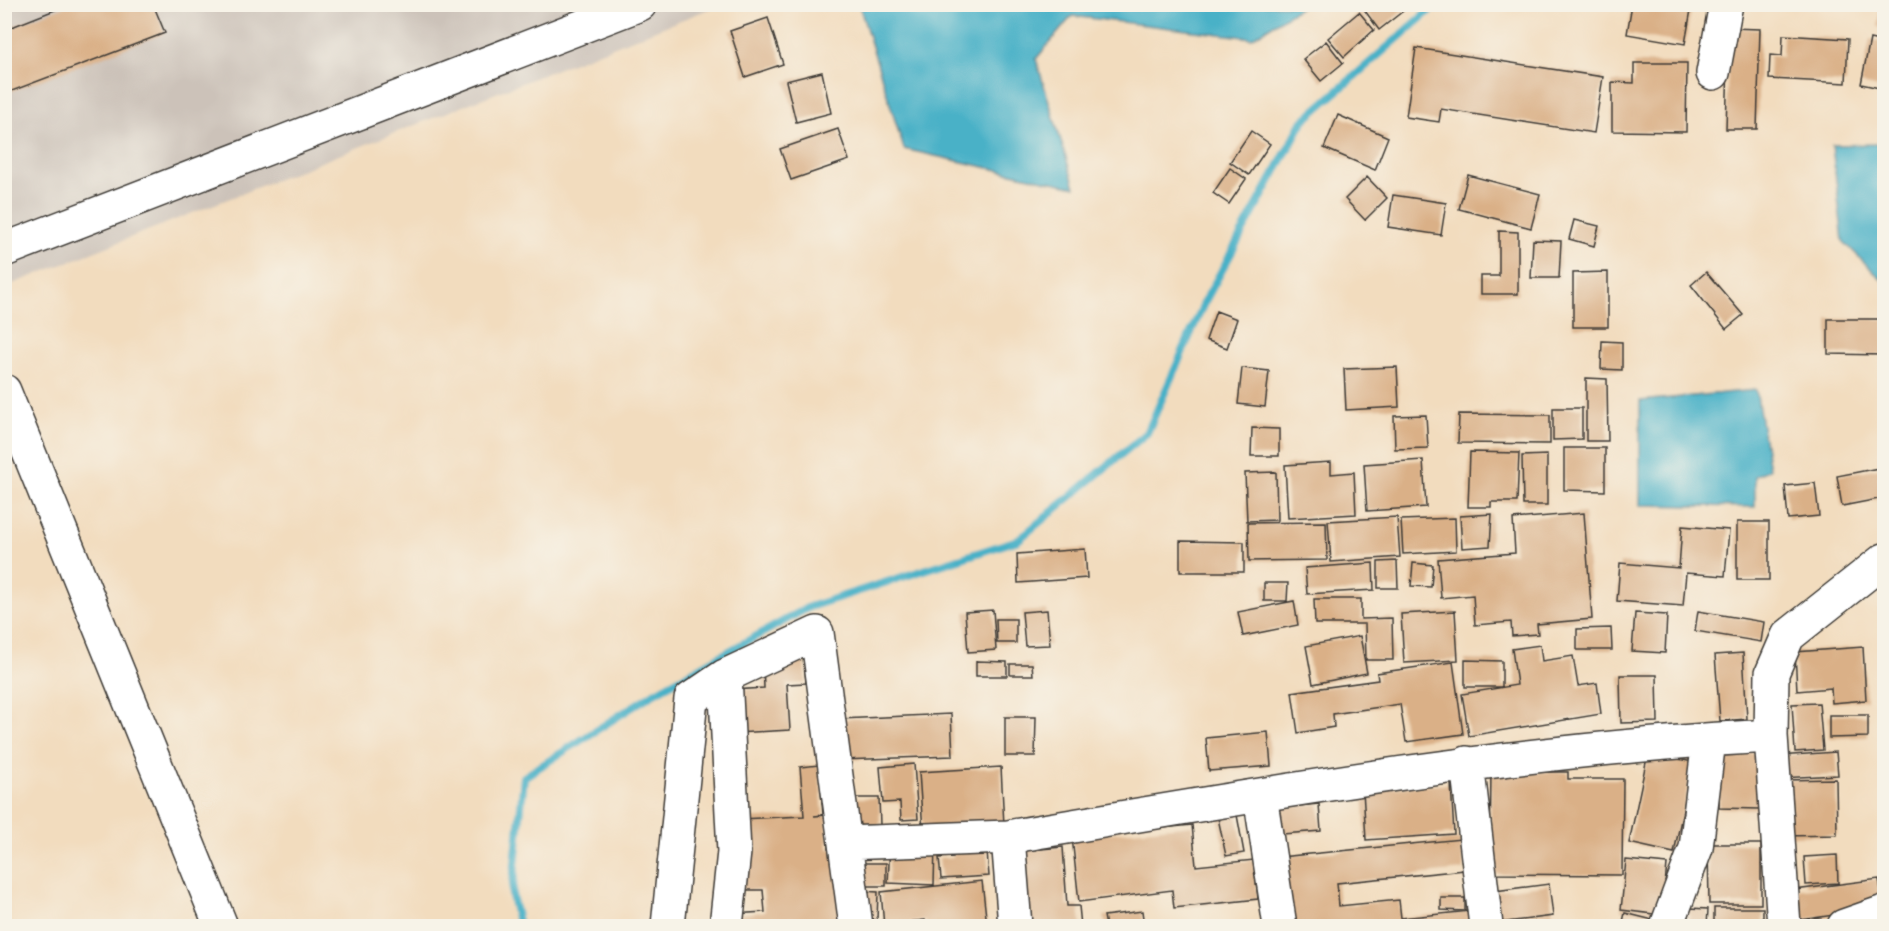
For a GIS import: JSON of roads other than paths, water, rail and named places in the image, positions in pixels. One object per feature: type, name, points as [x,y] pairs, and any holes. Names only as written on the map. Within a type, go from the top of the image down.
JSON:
[{"type":"street","points":[[4,250],[640,4]]},
{"type":"street","points":[[1713,73],[1725,4]]},
{"type":"street","points":[[4,391],[17,460],[221,927]]},
{"type":"street","points":[[1785,927],[1771,736],[1772,673],[1788,636],[1884,560]]},
{"type":"street","points":[[668,927],[691,699],[725,676],[817,633],[856,927]]},
{"type":"street","points":[[725,676],[734,852],[726,927]]},
{"type":"street","points":[[845,843],[1008,837],[1467,763],[1771,736]]},
{"type":"street","points":[[1667,927],[1695,848],[1709,740]]},
{"type":"street","points":[[1467,763],[1486,927]]},
{"type":"street","points":[[1260,795],[1280,927]]},
{"type":"street","points":[[1008,837],[1015,927]]},
{"type":"street","points":[[1844,927],[1884,912]]},
{"type":"water","points":[[859,4],[1304,5],[1252,38],[1072,16],[1036,59],[1075,187],[904,149]]},
{"type":"water","points":[[1884,144],[1884,282],[1843,241],[1832,145]]},
{"type":"water","points":[[1756,390],[1769,469],[1755,476],[1755,507],[1640,505],[1640,401]]},
{"type":"waterway","points":[[519,926],[512,895],[524,777],[654,693],[809,607],[1018,540],[1147,433],[1204,303],[1303,121],[1437,4]]}]
